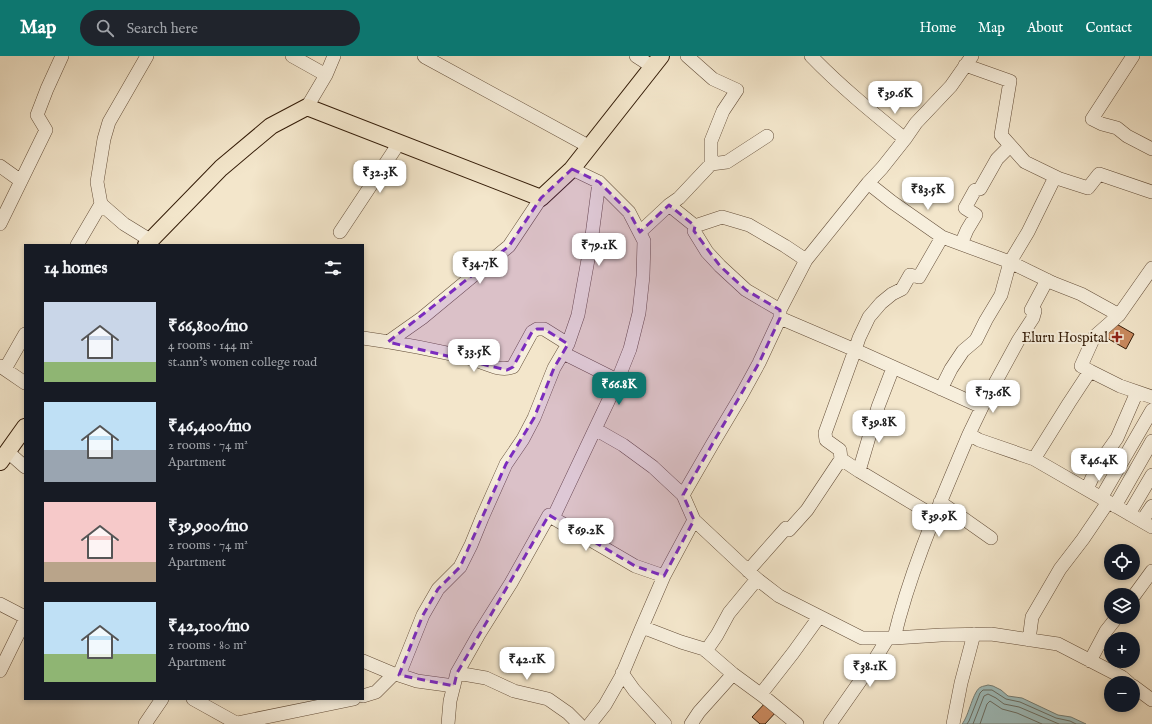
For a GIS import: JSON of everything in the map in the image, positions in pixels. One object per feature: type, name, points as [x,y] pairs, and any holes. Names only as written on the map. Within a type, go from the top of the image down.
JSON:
[{"type":"main road","points":[[148,243],[221,168],[271,126],[307,107],[541,198],[572,169],[657,61]]},
{"type":"main road","points":[[4,457],[24,428]]},
{"type":"street","points":[[0,224],[46,130],[37,115],[62,56]]},
{"type":"street","points":[[147,56],[109,122],[104,139],[97,182],[101,204],[148,243]]},
{"type":"street","points":[[104,139],[115,127],[156,56]]},
{"type":"street","points":[[292,56],[326,75]]},
{"type":"street","points":[[307,107],[326,75],[334,56]]},
{"type":"street","points":[[424,56],[590,147]]},
{"type":"street","points":[[636,56],[657,61]]},
{"type":"street","points":[[687,56],[713,79],[737,90],[723,111],[711,141],[712,164]]},
{"type":"street","points":[[811,56],[857,100],[905,139]]},
{"type":"street","points":[[1133,56],[1092,119],[1102,124],[1117,128],[1127,136],[1152,149]]},
{"type":"street","points":[[683,495],[712,442],[741,396],[759,363],[780,314],[806,260],[868,183],[882,168],[916,123],[951,86],[968,61],[1010,81],[1001,135],[1025,162],[1055,177],[1088,188],[1099,174],[1151,189]]},
{"type":"street","points":[[640,232],[669,205],[679,198],[712,164],[727,162],[767,136]]},
{"type":"street","points":[[340,232],[399,143]]},
{"type":"street","points":[[961,244],[976,215],[965,208],[975,190],[980,189],[997,159],[1010,146]]},
{"type":"street","points":[[0,166],[21,181]]},
{"type":"street","points":[[553,518],[595,429],[630,349],[639,313],[643,276],[644,240],[629,212],[599,182],[572,169]]},
{"type":"street","points":[[941,389],[951,369],[963,351],[976,340],[1001,295],[1010,262],[1028,232],[1055,177]]},
{"type":"street","points":[[364,696],[376,692],[397,675],[423,615],[438,589],[460,567],[471,546],[506,464],[523,439],[534,418],[554,368],[566,348],[578,315],[591,243],[599,182]]},
{"type":"street","points":[[868,183],[892,202],[942,237],[1010,262],[1047,280],[1081,294],[1119,315]]},
{"type":"street","points":[[388,342],[422,318],[509,246],[541,198]]},
{"type":"street","points":[[78,244],[101,204]]},
{"type":"street","points":[[669,205],[695,226]]},
{"type":"street","points":[[695,226],[722,217],[749,225],[806,260]]},
{"type":"street","points":[[695,226],[694,231],[707,252],[720,266],[746,290],[780,314],[893,368],[982,407]]},
{"type":"street","points":[[706,651],[753,575],[786,528],[789,530],[807,510],[841,459],[840,450],[826,440],[826,433],[858,338],[869,317],[881,303],[892,294],[902,289],[910,275],[919,277],[942,237]]},
{"type":"street","points":[[1152,268],[1148,282],[1119,315],[1094,337],[1081,366],[1120,386],[1152,397]]},
{"type":"street","points":[[830,724],[891,638],[912,574],[934,516],[969,434],[1018,341],[1033,318],[1035,312],[1031,310],[1047,280]]},
{"type":"street","points":[[364,338],[473,360],[507,370],[513,367],[532,332],[537,329],[544,329],[566,348],[617,380]]},
{"type":"street","points":[[24,335],[2,367],[24,382]]},
{"type":"street","points":[[859,471],[878,407],[893,368]]},
{"type":"street","points":[[1034,459],[1090,371]]},
{"type":"street","points":[[1086,490],[1098,465],[1117,438],[1137,392]]},
{"type":"street","points":[[1108,502],[1152,410]]},
{"type":"street","points":[[595,429],[623,445],[653,467],[683,495],[694,520],[753,575],[779,596],[862,638],[991,634],[1058,644],[1120,676]]},
{"type":"street","points":[[969,434],[979,440],[1034,459],[1147,524],[1152,506]]},
{"type":"street","points":[[1029,640],[1032,617],[1060,569],[1152,441]]},
{"type":"street","points":[[4,457],[24,467]]},
{"type":"street","points":[[841,459],[934,516]]},
{"type":"street","points":[[1129,514],[1152,475]]},
{"type":"street","points":[[940,502],[992,538]]},
{"type":"street","points":[[448,724],[450,701],[455,679],[479,634],[549,515],[635,566],[664,576]]},
{"type":"street","points":[[590,724],[605,705],[622,673],[664,576],[694,520]]},
{"type":"street","points":[[1140,588],[1152,571]]},
{"type":"street","points":[[0,604],[24,615],[0,671]]},
{"type":"street","points":[[761,694],[819,617]]},
{"type":"street","points":[[1090,661],[1106,631],[1112,624]]},
{"type":"street","points":[[642,627],[704,649],[733,674],[761,694],[797,724]]},
{"type":"street","points":[[953,724],[961,683],[974,634]]},
{"type":"street","points":[[364,661],[397,675],[417,681],[486,678],[514,691],[548,699],[568,713],[579,724]]},
{"type":"street","points":[[622,673],[634,690],[665,724]]},
{"type":"street","points":[[691,724],[699,712],[733,674]]},
{"type":"street","points":[[1140,691],[1152,700]]},
{"type":"street","points":[[145,724],[161,700]]},
{"type":"street","points":[[195,700],[238,724],[349,700]]},
{"type":"highlighted area","points":[[572,169],[599,182],[629,212],[640,232],[669,205],[695,226],[694,231],[720,266],[746,290],[780,310],[780,318],[759,363],[683,495],[694,520],[664,576],[635,566],[549,515],[457,673],[454,686],[399,675],[423,615],[438,589],[460,567],[506,464],[534,418],[554,368],[568,344],[544,329],[537,329],[532,332],[513,367],[507,370],[388,342],[509,246],[541,198]]},
{"type":"water","points":[[988,685],[1001,690],[1008,696],[1022,698],[1058,715],[1071,717],[1086,724],[962,724],[978,689]]},
{"type":"building","points":[[1113,322],[1134,334],[1126,349],[1105,337]]},
{"type":"building","points":[[767,701],[777,711],[765,724],[760,724],[752,717]]},
{"type":"place","name":"Eluru Hospital","points":[[1117,337]]}]
